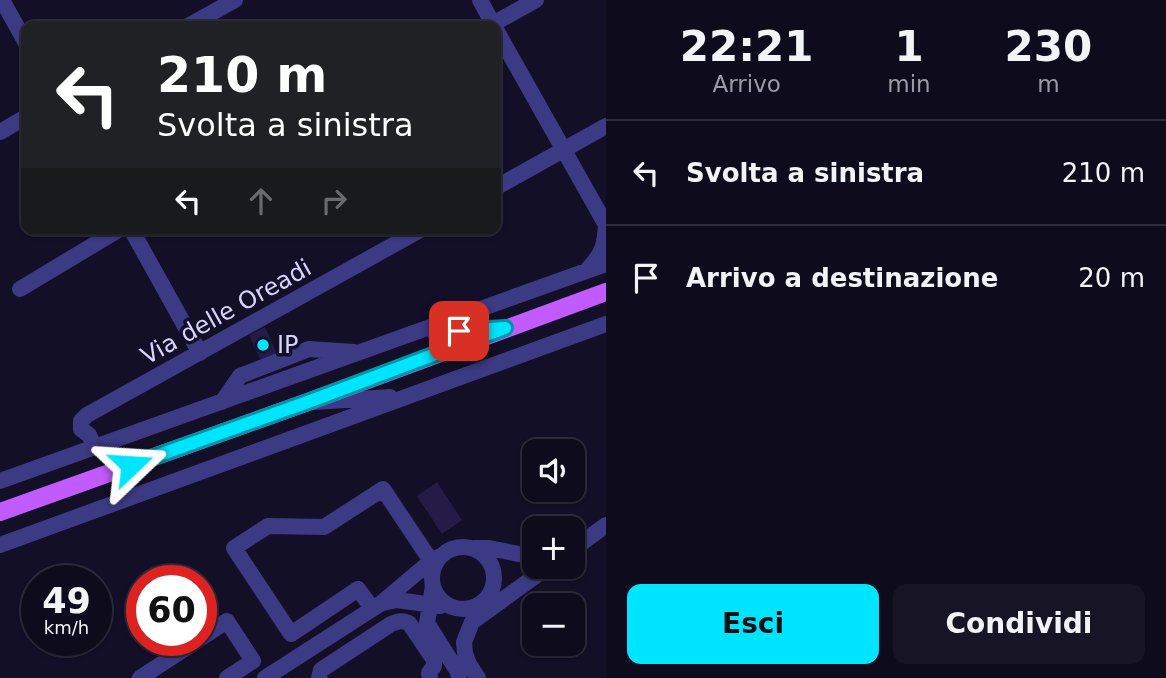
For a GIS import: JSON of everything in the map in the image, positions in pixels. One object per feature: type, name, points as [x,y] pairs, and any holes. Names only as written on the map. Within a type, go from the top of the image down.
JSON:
[{"type":"main road","points":[[0,512],[606,292]]},
{"type":"street","points":[[2,0],[21,34]]},
{"type":"street","points":[[197,21],[235,0]]},
{"type":"street","points":[[480,0],[490,21]]},
{"type":"street","points":[[501,21],[536,0]]},
{"type":"street","points":[[501,40],[606,225],[601,253],[585,272]]},
{"type":"street","points":[[0,132],[21,120]]},
{"type":"street","points":[[501,185],[606,127]]},
{"type":"street","points":[[20,289],[110,235]]},
{"type":"street","points":[[134,235],[200,353]]},
{"type":"street","name":"Via delle Oreadi","points":[[95,448],[89,435],[81,429],[81,421],[88,415],[411,235]]},
{"type":"street","points":[[0,481],[606,264]]},
{"type":"street","points":[[0,545],[606,324]]},
{"type":"street","points":[[414,333],[505,328]]},
{"type":"street","points":[[305,403],[407,396]]},
{"type":"street","points":[[376,606],[358,589],[291,634],[234,548],[268,526],[324,527],[383,489],[436,559],[426,623]]},
{"type":"street","points":[[585,541],[606,526]]},
{"type":"street","points":[[265,678],[376,606],[450,550],[460,547],[489,548],[522,555]]},
{"type":"street","points":[[471,548],[487,559],[494,576],[488,595],[481,603],[464,642],[469,664],[478,678]]},
{"type":"street","points":[[472,622],[531,579]]},
{"type":"street","points":[[433,586],[441,600],[456,608]]},
{"type":"street","points":[[376,606],[407,600],[469,608],[511,593]]},
{"type":"street","points":[[407,600],[415,606],[458,672],[458,678]]},
{"type":"street","points":[[217,628],[227,621],[253,661],[227,678]]},
{"type":"street","points":[[319,678],[321,670],[391,624],[405,621],[434,660],[430,678]]},
{"type":"street","points":[[141,678],[174,656]]},
{"type":"building","points":[[265,327],[277,354],[261,361],[249,335]]},
{"type":"building","points":[[437,482],[462,520],[442,534],[417,496]]},
{"type":"place","name":"IP","points":[[263,345]]},
{"type":"route","points":[[131,465],[505,328],[459,331]]}]
